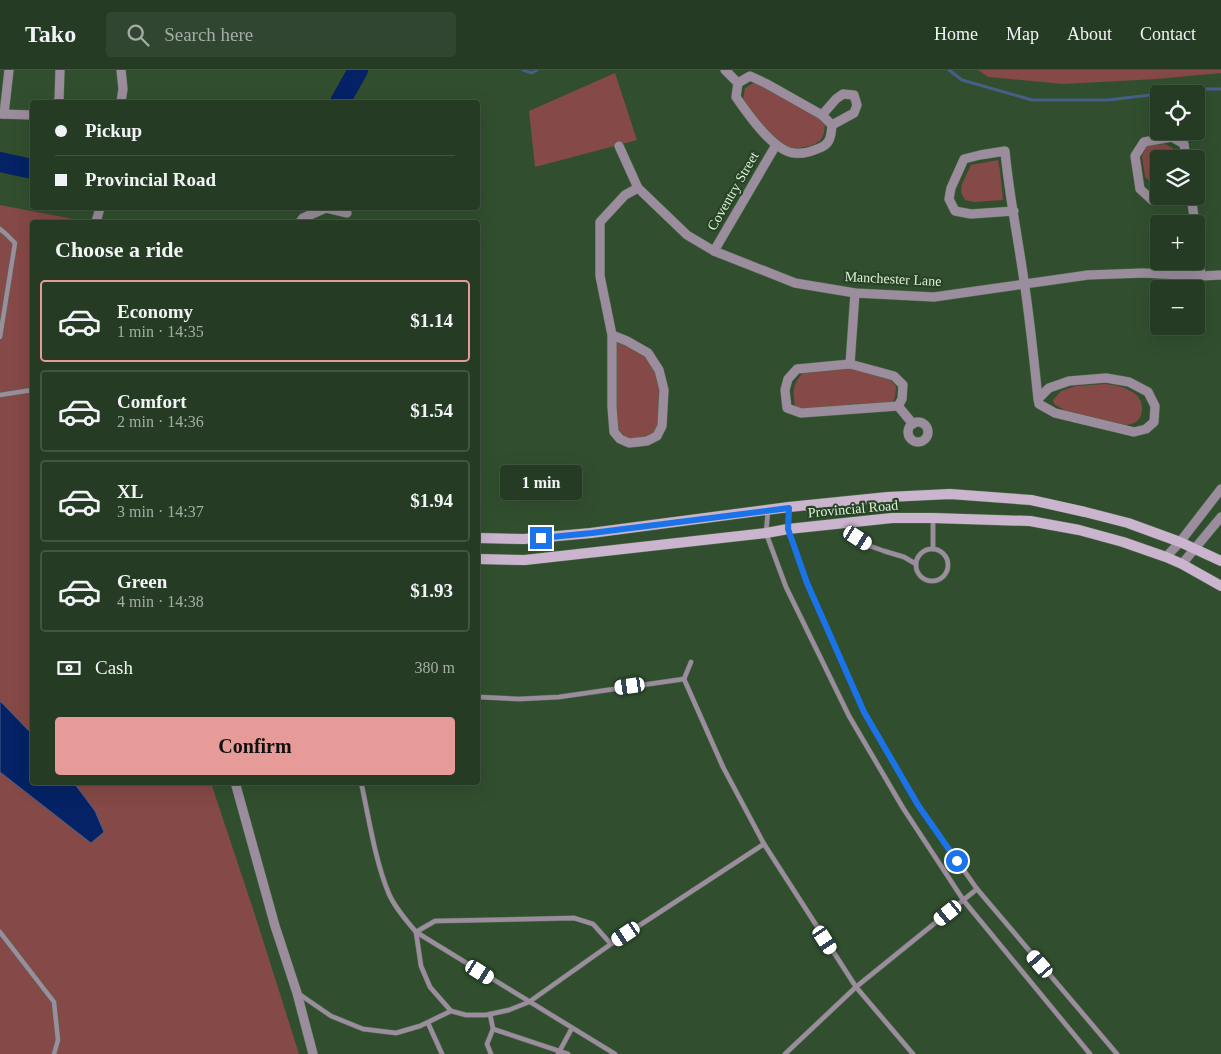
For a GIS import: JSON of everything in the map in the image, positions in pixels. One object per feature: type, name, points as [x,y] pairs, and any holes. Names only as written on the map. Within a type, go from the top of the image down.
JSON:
[{"type":"street","points":[[9,70],[2,114],[30,115]]},
{"type":"street","points":[[59,100],[60,70]]},
{"type":"street","points":[[121,70],[123,89],[121,100]]},
{"type":"street","points":[[725,70],[738,84],[750,76],[767,84],[822,115],[832,126],[854,113],[857,105],[854,96],[843,94],[822,115]]},
{"type":"street","name":"Coventry Street","points":[[738,84],[736,97],[748,116],[776,145],[792,153],[810,152],[823,147],[831,138],[832,126]]},
{"type":"street","points":[[1150,198],[1140,189],[1135,156],[1144,142],[1172,137],[1184,144],[1185,150]]},
{"type":"street","name":"Coventry Street","points":[[714,250],[776,145]]},
{"type":"street","name":"Manchester Lane","points":[[619,146],[638,188],[687,235],[714,250],[795,283],[855,293],[934,297],[1088,275],[1143,272],[1201,276],[1221,275]]},
{"type":"street","points":[[1014,212],[971,214],[955,211],[949,199],[951,188],[964,159],[1005,151],[1007,178],[1014,212],[1024,284],[1038,399],[1039,404],[1054,413],[1134,432],[1146,429],[1154,422],[1155,406],[1148,392],[1129,382],[1106,378],[1069,381],[1049,388],[1038,399]]},
{"type":"street","points":[[612,335],[648,353],[660,370],[664,390],[662,426],[657,436],[647,441],[629,443],[620,439],[614,432],[612,335],[600,276],[600,222],[625,195],[638,188]]},
{"type":"street","points":[[302,220],[321,210]]},
{"type":"street","points":[[334,210],[347,213]]},
{"type":"street","points":[[1200,270],[1201,276]]},
{"type":"street","points":[[850,364],[855,293]]},
{"type":"street","points":[[850,364],[894,376],[903,386],[902,399],[898,406],[801,413],[787,408],[785,390],[788,379],[797,370],[850,364]]},
{"type":"street","points":[[898,406],[913,424]]},
{"type":"street","points":[[1166,557],[1221,489]]},
{"type":"street","name":"Provincial Road","points":[[480,538],[524,539],[553,537],[888,497],[950,494],[1031,500],[1084,512],[1128,523],[1180,542],[1221,561]]},
{"type":"street","points":[[1182,564],[1221,517]]},
{"type":"street","name":"Provincial Road","points":[[480,559],[525,560],[892,518],[1030,521],[1079,530],[1123,542],[1182,564],[1221,586]]},
{"type":"street","points":[[236,785],[313,1054]]},
{"type":"lane","points":[[0,229],[15,243],[0,337]]},
{"type":"lane","points":[[0,395],[30,390]]},
{"type":"lane","points":[[789,508],[788,529],[807,583],[864,712],[918,805],[976,889],[1117,1054]]},
{"type":"lane","points":[[768,511],[766,533],[786,587],[849,716],[903,808],[964,901],[1090,1054]]},
{"type":"lane","points":[[933,518],[933,549]]},
{"type":"lane","points":[[850,523],[858,538],[870,546],[904,557],[916,564]]},
{"type":"lane","points":[[933,549],[943,554],[946,559],[947,569],[942,578],[932,582],[921,578],[916,569],[916,564],[917,559],[924,551],[933,549]]},
{"type":"lane","points":[[691,662],[684,679],[722,767],[764,844],[856,987],[913,1054]]},
{"type":"lane","points":[[480,696],[519,699],[559,696],[684,679]]},
{"type":"lane","points":[[362,785],[380,865],[390,895],[403,917],[416,932],[615,1054]]},
{"type":"lane","points":[[416,932],[420,966],[430,987],[452,1011],[466,1015],[490,1014],[508,1010],[529,1002],[611,944],[764,844]]},
{"type":"lane","points":[[785,1054],[856,987],[964,901],[976,889]]},
{"type":"lane","points":[[416,932],[435,920],[574,918],[593,924],[611,944]]},
{"type":"lane","points":[[0,932],[54,1002],[58,1040],[54,1054]]},
{"type":"lane","points":[[296,993],[331,1016],[363,1029],[396,1033],[428,1023],[452,1011]]},
{"type":"lane","points":[[490,1014],[493,1029],[487,1044],[491,1054]]},
{"type":"lane","points":[[428,1023],[442,1054]]},
{"type":"lane","points":[[558,1052],[572,1028]]},
{"type":"lane","points":[[493,1029],[568,1054]]},
{"type":"shaded area","points":[[978,70],[1221,70],[1221,73],[1157,79],[1063,84],[988,77]]},
{"type":"shaded area","points":[[615,73],[637,140],[535,167],[529,111]]},
{"type":"shaded area","points":[[755,82],[817,115],[825,125],[821,140],[802,148],[794,148],[785,146],[771,136],[757,121],[743,100],[745,88]]},
{"type":"shaded area","points":[[1165,144],[1173,148],[1173,150],[1150,150],[1150,181],[1145,177],[1142,156],[1147,146]]},
{"type":"shaded area","points":[[998,160],[1003,200],[975,202],[965,200],[961,192],[962,184],[971,165]]},
{"type":"shaded area","points":[[0,205],[79,220],[30,220],[30,785],[212,785],[299,1054],[0,1054]]},
{"type":"shaded area","points":[[612,335],[648,353],[664,390],[657,436],[629,443],[614,432]]},
{"type":"shaded area","points":[[850,368],[888,378],[896,386],[895,398],[891,404],[806,410],[795,406],[794,387],[804,372]]},
{"type":"shaded area","points":[[1105,384],[1124,388],[1138,396],[1142,411],[1140,418],[1136,422],[1126,425],[1066,411],[1054,404],[1053,400],[1061,391],[1076,386]]},
{"type":"water","points":[[0,701],[30,732],[30,785],[76,785],[95,811],[104,832],[91,843],[0,772]]},
{"type":"waterway","points":[[341,100],[358,70]]},
{"type":"waterway","points":[[523,70],[532,73],[537,70]]},
{"type":"waterway","points":[[949,70],[962,80],[1032,100],[1108,100],[1150,95]]},
{"type":"waterway","points":[[1205,89],[1221,89]]},
{"type":"waterway","points":[[0,162],[30,169]]},
{"type":"route","points":[[541,538],[789,508],[788,529],[807,583],[864,712],[918,805],[957,861]]}]
